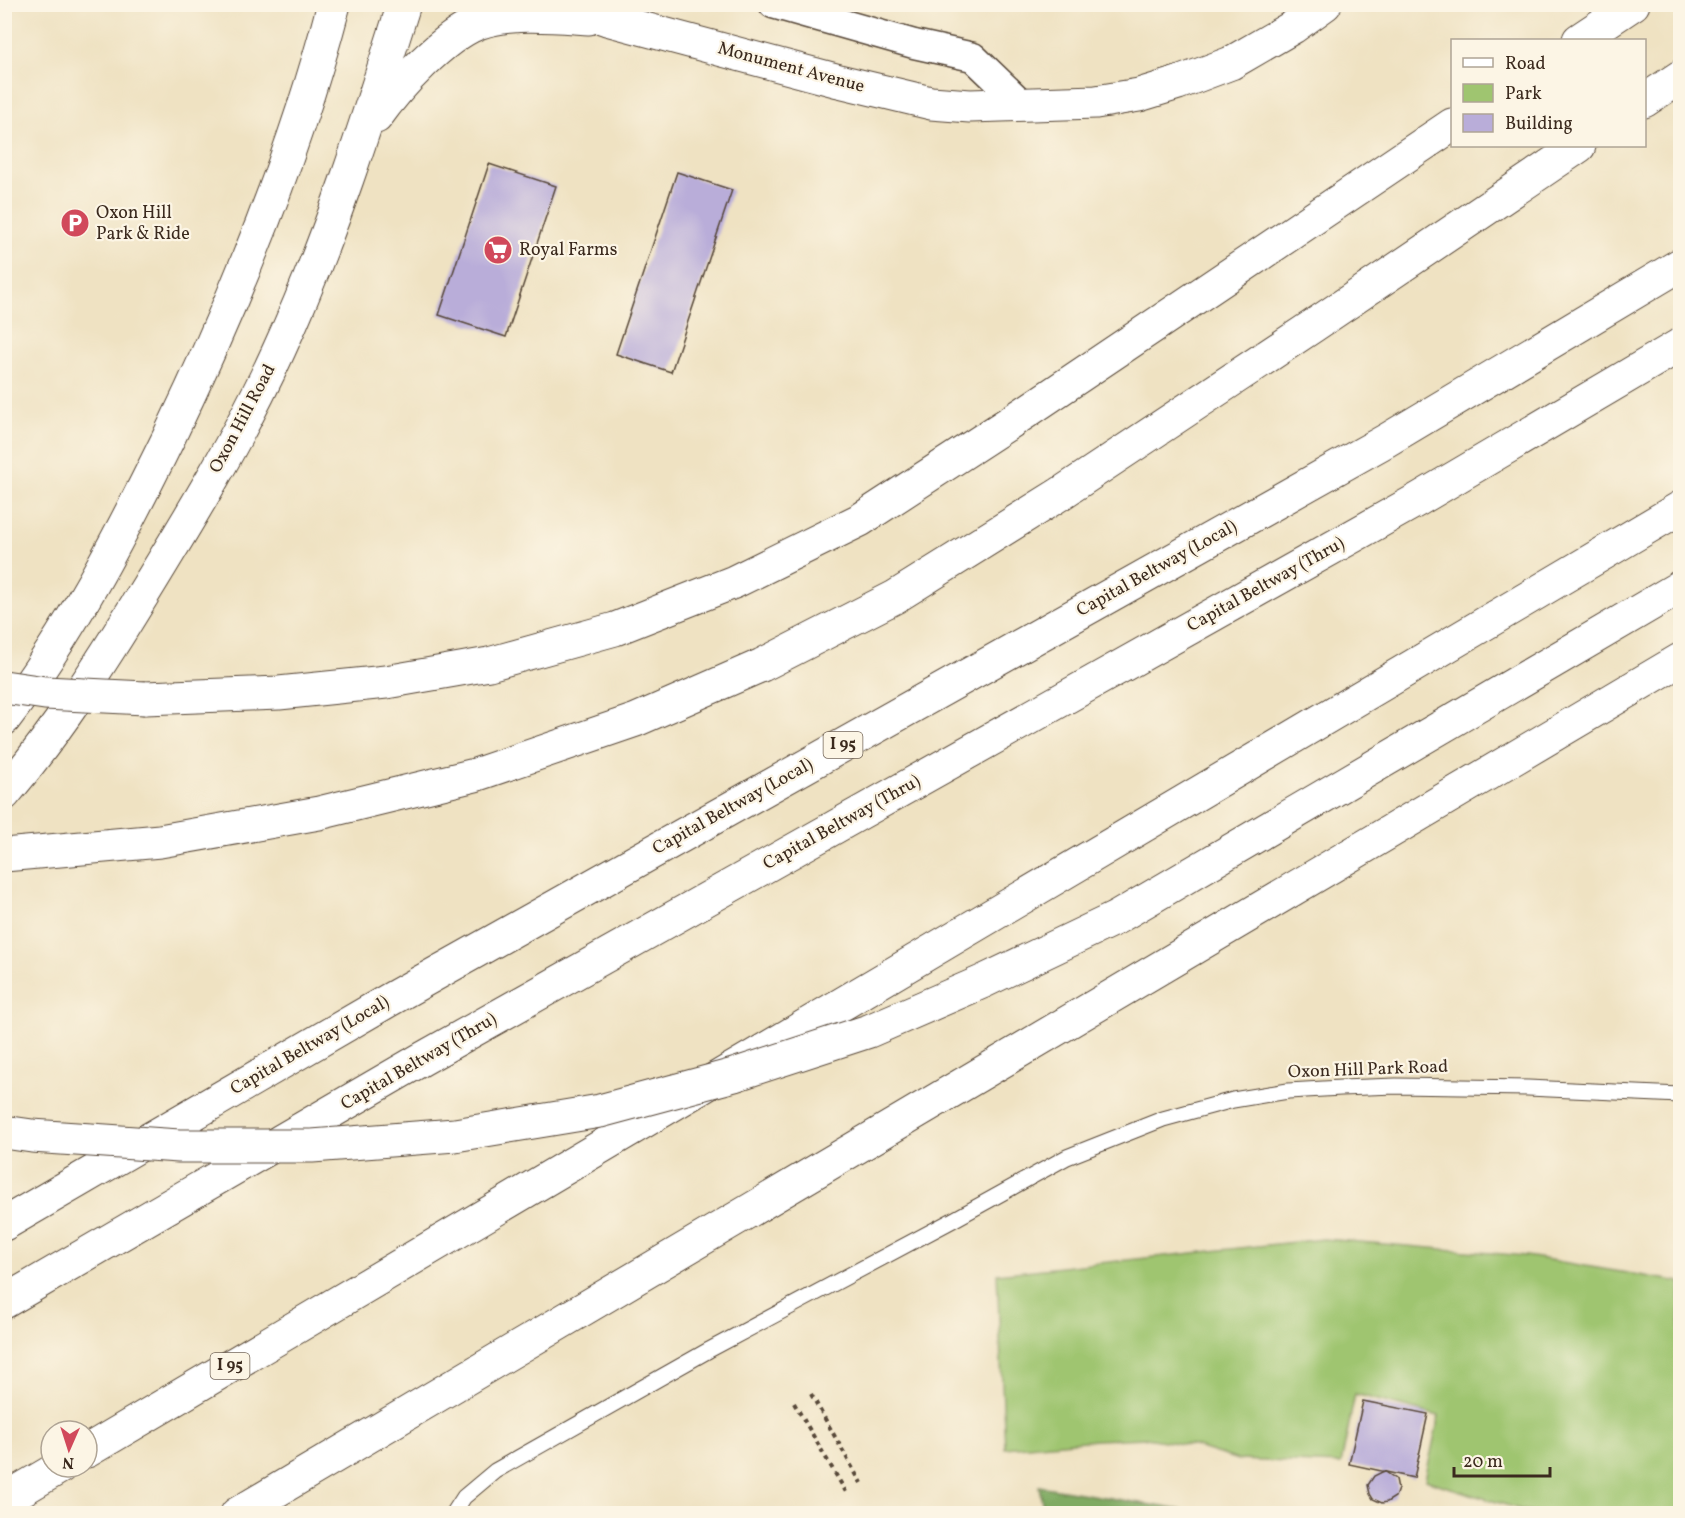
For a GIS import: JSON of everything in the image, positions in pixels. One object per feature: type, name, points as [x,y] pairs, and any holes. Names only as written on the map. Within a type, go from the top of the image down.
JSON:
[{"type":"main road","points":[[4,719],[42,666],[92,586],[140,496],[216,337],[273,196],[298,124],[334,4]]},
{"type":"main road","name":"Oxon Hill Road","points":[[4,794],[50,735],[101,662],[188,522],[235,439],[284,339],[330,226],[360,144],[404,4]]},
{"type":"main road","name":"Monument Avenue","points":[[564,4],[607,19],[839,81],[931,103],[970,106],[1096,102],[1139,95],[1231,63],[1293,27],[1325,4]]},
{"type":"main road","points":[[1580,39],[1633,4]]},
{"type":"main road","points":[[360,144],[397,89],[437,51],[464,30],[478,23],[507,17],[607,19]]},
{"type":"main road","points":[[1646,100],[1680,77]]},
{"type":"main road","points":[[4,687],[45,693],[145,699],[279,693],[386,682],[489,664],[615,629],[734,582],[860,520],[1026,412],[1451,127]]},
{"type":"main road","points":[[12,855],[160,841],[319,813],[475,775],[636,720],[762,665],[895,597],[1060,494],[1579,147]]},
{"type":"main road","name":"Capital Beltway (Local)","points":[[4,1224],[389,1000],[1387,440],[1680,265]]},
{"type":"main road","name":"Capital Beltway (Thru)","points":[[4,1302],[422,1059],[1419,499],[1680,345]]},
{"type":"main road","name":"I 95","points":[[99,1444],[1680,508]]},
{"type":"main road","points":[[4,1132],[178,1146],[312,1146],[455,1135],[600,1111],[734,1076],[869,1031],[982,982],[1116,918],[1680,587]]},
{"type":"main road","points":[[237,1514],[1680,660]]},
{"type":"main road","points":[[4,1500],[40,1479]]},
{"type":"street","points":[[773,4],[914,44],[973,57],[1023,105]]},
{"type":"lane","name":"Oxon Hill Park Road","points":[[453,1514],[464,1497],[495,1471],[709,1350],[953,1220],[1067,1156],[1164,1119],[1233,1100],[1288,1091],[1396,1086],[1528,1088],[1680,1095]]},
{"type":"path","points":[[810,1394],[861,1483]]},
{"type":"path","points":[[794,1403],[846,1492]]},
{"type":"green space","points":[[1324,1239],[1526,1256],[1680,1282],[1680,1513],[1532,1513],[1425,1480],[1439,1416],[1355,1394],[1341,1464],[1238,1460],[1194,1446],[1146,1438],[1005,1448],[997,1274]]},
{"type":"green space","points":[[1039,1486],[1199,1513],[1044,1513]]},
{"type":"building","name":"Royal Farms","points":[[489,164],[556,186],[506,337],[439,315]]},
{"type":"building","name":"Royal Farms","points":[[677,172],[732,190],[671,372],[616,354]]},
{"type":"building","points":[[1363,1401],[1428,1414],[1414,1478],[1349,1464]]},
{"type":"building","points":[[1384,1471],[1396,1479],[1398,1489],[1395,1497],[1382,1503],[1373,1499],[1368,1485],[1374,1476]]},
{"type":"place","name":"Oxon Hill Park & Ride","points":[[75,223]]},
{"type":"place","name":"Royal Farms","points":[[498,250]]}]
